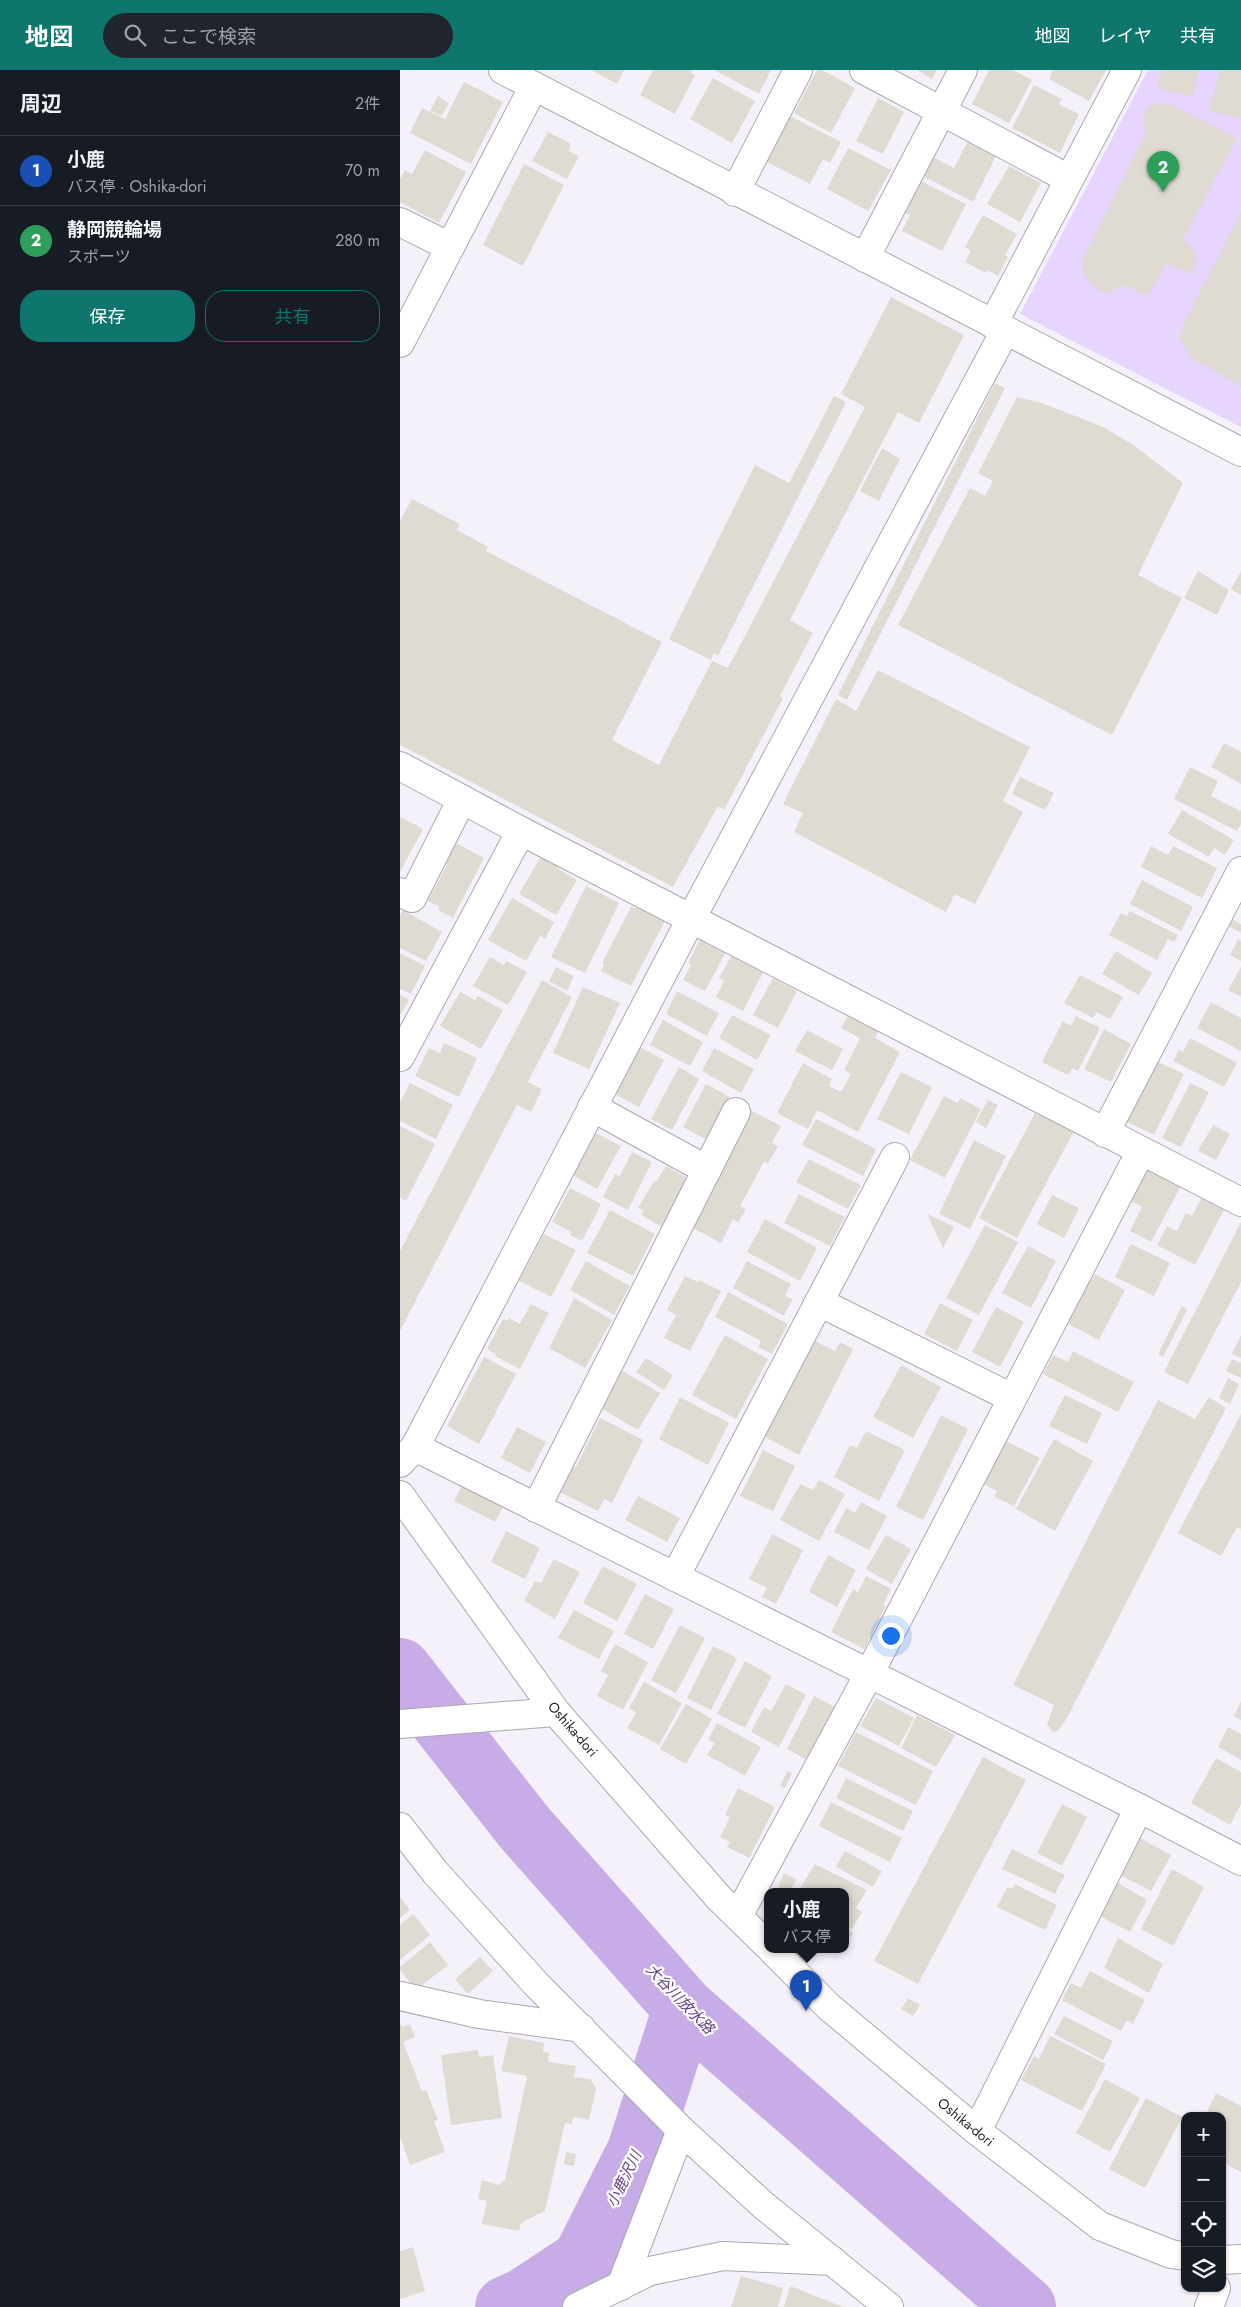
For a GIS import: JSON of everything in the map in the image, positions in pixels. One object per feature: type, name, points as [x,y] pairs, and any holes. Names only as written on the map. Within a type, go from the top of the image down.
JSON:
[{"type":"street","points":[[503,70],[735,192],[1241,452]]},
{"type":"street","points":[[735,192],[798,70]]},
{"type":"street","points":[[864,70],[1069,179]]},
{"type":"street","points":[[865,258],[963,70]]},
{"type":"street","points":[[1127,70],[1069,179],[999,327],[691,919],[407,1455],[536,1508],[1240,1859]]},
{"type":"street","points":[[400,343],[534,86]]},
{"type":"street","points":[[400,222],[450,247]]},
{"type":"street","points":[[400,766],[521,831],[1241,1202]]},
{"type":"street","points":[[400,892],[412,898],[462,800]]},
{"type":"street","points":[[400,1057],[521,831]]},
{"type":"street","points":[[1105,1133],[1241,871]]},
{"type":"street","points":[[592,1107],[707,1170]]},
{"type":"street","points":[[536,1508],[736,1112]]},
{"type":"street","points":[[738,1916],[869,1674],[1141,1151]]},
{"type":"street","points":[[675,1577],[895,1157]]},
{"type":"street","points":[[819,1302],[1012,1398]]},
{"type":"street","name":"Oshika-dori","points":[[400,1495],[556,1712],[764,1943]]},
{"type":"street","points":[[400,1724],[556,1712]]},
{"type":"street","points":[[977,2131],[1139,1808]]},
{"type":"street","points":[[400,1827],[460,1900],[536,1984],[681,2130],[762,2205],[889,2307]]},
{"type":"street","name":"Oshika-dori","points":[[775,1953],[829,2007],[977,2131],[1100,2226],[1171,2254],[1181,2255]]},
{"type":"street","points":[[400,1996],[478,2014],[581,2028]]},
{"type":"street","points":[[621,2286],[681,2130]]},
{"type":"street","points":[[576,2307],[650,2271],[723,2256],[833,2261]]},
{"type":"street","points":[[1209,2307],[1215,2292]]},
{"type":"shaded area","points":[[1148,70],[1241,70],[1241,427],[1020,314]]},
{"type":"building","points":[[591,70],[624,70],[617,84]]},
{"type":"building","points":[[653,70],[692,70],[691,73],[695,75],[675,114],[640,95]]},
{"type":"building","points":[[714,70],[771,70],[759,94]]},
{"type":"building","points":[[817,70],[822,70],[855,88],[831,133],[794,113]]},
{"type":"building","points":[[917,70],[937,70],[932,79]]},
{"type":"building","points":[[989,70],[1013,70],[1032,80],[1009,123],[972,104]]},
{"type":"building","points":[[1053,70],[1106,70],[1089,101],[1049,79]]},
{"type":"building","points":[[1162,70],[1200,70],[1192,97],[1157,88]]},
{"type":"building","points":[[1220,70],[1241,70],[1241,117],[1208,112]]},
{"type":"building","points":[[713,78],[755,101],[732,143],[690,119]]},
{"type":"building","points":[[464,82],[503,102],[471,164],[410,133],[422,108],[445,119]]},
{"type":"building","points":[[1034,85],[1062,99],[1059,104],[1079,114],[1060,153],[1012,128]]},
{"type":"building","points":[[438,96],[449,103],[442,116],[430,111]]},
{"type":"building","points":[[878,98],[904,112],[883,154],[856,141]]},
{"type":"building","points":[[1157,103],[1169,104],[1237,138],[1183,239],[1192,248],[1197,260],[1190,274],[1166,263],[1148,296],[1123,285],[1104,293],[1094,287],[1082,271],[1084,257],[1146,132],[1142,120],[1146,109]]},
{"type":"building","points":[[788,115],[841,142],[830,163],[823,159],[810,184],[767,162],[779,140],[776,138]]},
{"type":"building","points":[[548,132],[571,144],[568,151],[579,156],[567,179],[532,161]]},
{"type":"building","points":[[968,141],[996,156],[973,202],[923,176],[933,157],[954,168]]},
{"type":"building","points":[[848,148],[891,170],[868,211],[827,189]]},
{"type":"building","points":[[425,150],[466,172],[439,223],[400,202],[400,179],[405,170],[412,174]]},
{"type":"building","points":[[524,164],[564,185],[523,266],[483,245]]},
{"type":"building","points":[[1009,166],[1041,183],[1020,222],[987,204]]},
{"type":"building","points":[[921,181],[966,204],[942,251],[902,231],[910,215],[905,213]]},
{"type":"building","points":[[1241,213],[1241,386],[1193,359],[1185,349],[1180,336],[1184,322]]},
{"type":"building","points":[[983,215],[1017,234],[1005,255],[1008,257],[998,276],[988,270],[986,273],[965,262],[971,251],[965,247]]},
{"type":"building","points":[[891,297],[964,335],[919,423],[898,412],[790,620],[813,633],[780,696],[783,698],[724,810],[718,806],[673,887],[400,745],[400,521],[412,499],[460,524],[457,530],[488,547],[486,551],[662,642],[612,740],[659,765],[712,661],[728,668],[865,407],[841,394]]},
{"type":"building","points":[[995,383],[1005,388],[847,700],[838,695]]},
{"type":"building","points":[[834,396],[846,402],[718,656],[714,653],[711,660],[669,639],[755,465],[789,483]]},
{"type":"building","points":[[1017,397],[1042,403],[1103,427],[1132,444],[1183,483],[1138,575],[1182,598],[1112,735],[898,625],[970,488],[985,496],[993,481],[978,473]]},
{"type":"building","points":[[882,448],[900,459],[879,501],[860,491]]},
{"type":"building","points":[[1198,571],[1229,590],[1217,615],[1184,598]]},
{"type":"building","points":[[1241,571],[1241,595],[1231,589]]},
{"type":"building","points":[[878,670],[1030,747],[1003,801],[1023,812],[975,904],[955,894],[946,912],[794,832],[803,813],[783,804],[836,699],[856,711]]},
{"type":"building","points":[[1224,743],[1241,752],[1241,784],[1211,767]]},
{"type":"building","points":[[1190,767],[1218,781],[1211,796],[1241,811],[1241,824],[1237,831],[1174,799]]},
{"type":"building","points":[[1020,777],[1054,793],[1045,810],[1012,794]]},
{"type":"building","points":[[1182,810],[1234,840],[1225,855],[1214,848],[1209,857],[1168,834]]},
{"type":"building","points":[[401,817],[423,829],[400,872],[400,819]]},
{"type":"building","points":[[454,842],[484,858],[453,918],[438,910],[440,907],[428,901],[447,865],[444,863]]},
{"type":"building","points":[[1151,846],[1168,855],[1173,846],[1217,868],[1202,898],[1141,867]]},
{"type":"building","points":[[547,852],[562,861],[557,868],[577,880],[556,915],[519,894],[540,858],[542,860]]},
{"type":"building","points":[[1142,880],[1193,907],[1181,931],[1130,904]]},
{"type":"building","points":[[586,886],[619,903],[585,973],[551,957]]},
{"type":"building","points":[[512,898],[554,922],[545,939],[540,936],[526,961],[488,940]]},
{"type":"building","points":[[637,906],[665,921],[631,986],[601,971],[604,965],[602,963],[631,907],[636,909]]},
{"type":"building","points":[[403,910],[442,932],[426,961],[400,948],[400,916]]},
{"type":"building","points":[[1130,911],[1178,935],[1174,942],[1168,939],[1157,960],[1109,935],[1121,913],[1127,916]]},
{"type":"building","points":[[1232,919],[1241,924],[1241,933],[1228,926]]},
{"type":"building","points":[[701,937],[727,950],[705,991],[683,980],[691,965],[688,963]]},
{"type":"building","points":[[1238,939],[1241,941],[1241,961],[1230,955]]},
{"type":"building","points":[[1116,951],[1152,973],[1139,995],[1102,974]]},
{"type":"building","points":[[400,953],[425,966],[411,994],[400,989]]},
{"type":"building","points":[[742,954],[766,967],[743,1011],[716,997],[724,981],[719,978],[732,955],[739,959]]},
{"type":"building","points":[[490,957],[504,965],[506,961],[527,972],[508,1005],[473,986]]},
{"type":"building","points":[[556,967],[574,976],[567,991],[549,981]]},
{"type":"building","points":[[1241,967],[1241,997],[1228,990]]},
{"type":"building","points":[[1080,975],[1123,997],[1110,1019],[1096,1012],[1093,1018],[1064,1003]]},
{"type":"building","points":[[773,978],[797,991],[778,1028],[753,1015]]},
{"type":"building","points":[[542,980],[572,997],[528,1082],[542,1089],[531,1112],[517,1105],[400,1331],[400,1251]]},
{"type":"building","points":[[583,987],[620,1003],[589,1069],[553,1053]]},
{"type":"building","points":[[677,991],[719,1013],[707,1036],[666,1014]]},
{"type":"building","points":[[460,992],[475,1000],[478,996],[503,1010],[481,1049],[440,1026]]},
{"type":"building","points":[[400,995],[409,1000],[400,1016]]},
{"type":"building","points":[[1211,1002],[1241,1018],[1241,1051],[1197,1028]]},
{"type":"building","points":[[851,1010],[881,1026],[875,1038],[900,1052],[858,1132],[817,1110],[808,1129],[777,1113],[803,1063],[832,1079],[829,1086],[841,1092],[851,1074],[844,1070],[860,1038],[841,1028]]},
{"type":"building","points":[[732,1015],[771,1035],[757,1060],[719,1038]]},
{"type":"building","points":[[1076,1016],[1100,1028],[1078,1071],[1072,1068],[1068,1075],[1042,1062],[1063,1021],[1071,1026]]},
{"type":"building","points":[[663,1020],[703,1042],[690,1066],[650,1045]]},
{"type":"building","points":[[1104,1029],[1131,1044],[1111,1082],[1084,1069]]},
{"type":"building","points":[[807,1030],[843,1049],[832,1070],[795,1051]]},
{"type":"building","points":[[1190,1038],[1237,1063],[1224,1087],[1173,1061],[1179,1050],[1183,1052]]},
{"type":"building","points":[[444,1043],[477,1058],[459,1097],[415,1076],[429,1048],[440,1053]]},
{"type":"building","points":[[636,1045],[664,1060],[639,1107],[611,1092]]},
{"type":"building","points":[[714,1048],[754,1069],[741,1093],[702,1071]]},
{"type":"building","points":[[1156,1061],[1184,1074],[1154,1135],[1126,1121]]},
{"type":"building","points":[[679,1067],[699,1079],[672,1130],[651,1119]]},
{"type":"building","points":[[901,1072],[932,1087],[909,1134],[877,1119]]},
{"type":"building","points":[[410,1083],[453,1105],[436,1139],[400,1121],[400,1102]]},
{"type":"building","points":[[1190,1083],[1209,1092],[1181,1147],[1162,1138]]},
{"type":"building","points":[[706,1084],[730,1097],[707,1140],[683,1127]]},
{"type":"building","points":[[944,1096],[958,1103],[960,1098],[981,1109],[945,1178],[910,1160]]},
{"type":"building","points":[[988,1100],[998,1105],[986,1128],[976,1122]]},
{"type":"building","points":[[748,1109],[781,1126],[772,1143],[778,1146],[768,1164],[764,1162],[740,1206],[746,1209],[738,1223],[733,1219],[721,1243],[687,1225]]},
{"type":"building","points":[[1043,1109],[1076,1127],[1017,1238],[979,1218],[1035,1113],[1039,1116]]},
{"type":"building","points":[[816,1119],[876,1149],[863,1176],[802,1145]]},
{"type":"building","points":[[1213,1125],[1230,1134],[1216,1160],[1198,1151]]},
{"type":"building","points":[[400,1126],[435,1144],[406,1201],[400,1197]]},
{"type":"building","points":[[592,1131],[621,1146],[597,1189],[569,1173]]},
{"type":"building","points":[[974,1140],[1006,1156],[970,1229],[939,1214]]},
{"type":"building","points":[[632,1152],[652,1162],[628,1210],[603,1197],[615,1174],[620,1176]]},
{"type":"building","points":[[809,1159],[861,1185],[848,1209],[796,1182]]},
{"type":"building","points":[[666,1166],[693,1181],[665,1229],[641,1215],[644,1211],[638,1208],[654,1181],[656,1182]]},
{"type":"building","points":[[1147,1169],[1181,1186],[1151,1242],[1130,1231],[1142,1207],[1131,1201]]},
{"type":"building","points":[[570,1188],[601,1204],[582,1241],[570,1235],[571,1232],[552,1222]]},
{"type":"building","points":[[799,1194],[845,1217],[830,1246],[784,1223]]},
{"type":"building","points":[[1052,1195],[1079,1208],[1064,1238],[1037,1224]]},
{"type":"building","points":[[1203,1195],[1226,1206],[1195,1265],[1157,1245],[1167,1226],[1177,1231],[1186,1213],[1192,1216]]},
{"type":"building","points":[[610,1210],[655,1234],[633,1276],[587,1253]]},
{"type":"building","points":[[927,1214],[954,1227],[943,1248]]},
{"type":"building","points":[[765,1219],[817,1248],[800,1281],[747,1252]]},
{"type":"building","points":[[1241,1222],[1241,1282],[1188,1384],[1164,1372]]},
{"type":"building","points":[[985,1225],[1018,1242],[979,1315],[946,1298]]},
{"type":"building","points":[[544,1234],[576,1250],[551,1297],[519,1281]]},
{"type":"building","points":[[1131,1244],[1170,1263],[1154,1296],[1115,1277]]},
{"type":"building","points":[[1028,1246],[1056,1261],[1031,1308],[1002,1293]]},
{"type":"building","points":[[586,1261],[630,1286],[614,1315],[570,1290]]},
{"type":"building","points":[[747,1261],[791,1284],[785,1296],[793,1299],[784,1316],[733,1288]]},
{"type":"building","points":[[1095,1274],[1125,1290],[1099,1340],[1066,1323],[1089,1278],[1092,1280]]},
{"type":"building","points":[[685,1276],[698,1282],[699,1280],[721,1291],[690,1351],[664,1338],[676,1315],[667,1310]]},
{"type":"building","points":[[728,1292],[788,1324],[772,1354],[758,1347],[761,1341],[715,1317]]},
{"type":"building","points":[[574,1298],[612,1320],[585,1368],[549,1348]]},
{"type":"building","points":[[940,1303],[973,1320],[957,1351],[924,1334]]},
{"type":"building","points":[[531,1304],[549,1313],[520,1369],[495,1356],[496,1354],[487,1349],[503,1319],[507,1321],[509,1318],[520,1324]]},
{"type":"building","points":[[1182,1306],[1187,1310],[1163,1357],[1158,1354]]},
{"type":"building","points":[[996,1307],[1024,1322],[1000,1367],[972,1352]]},
{"type":"building","points":[[725,1335],[768,1359],[736,1419],[692,1395]]},
{"type":"building","points":[[1241,1335],[1241,1358],[1232,1354]]},
{"type":"building","points":[[815,1341],[835,1351],[840,1342],[853,1349],[799,1455],[765,1437]]},
{"type":"building","points":[[1073,1351],[1134,1382],[1118,1412],[1043,1374],[1053,1355],[1068,1362]]},
{"type":"building","points":[[484,1357],[516,1374],[479,1444],[447,1426]]},
{"type":"building","points":[[646,1358],[673,1375],[664,1390],[636,1372]]},
{"type":"building","points":[[1232,1359],[1241,1363],[1241,1378],[1226,1371]]},
{"type":"building","points":[[901,1365],[941,1387],[913,1438],[873,1417]]},
{"type":"building","points":[[621,1370],[660,1393],[638,1430],[599,1407]]},
{"type":"building","points":[[1228,1378],[1239,1384],[1230,1404],[1219,1398]]},
{"type":"building","points":[[1065,1395],[1102,1413],[1087,1444],[1049,1426]]},
{"type":"building","points":[[680,1397],[729,1423],[708,1465],[659,1439]]},
{"type":"building","points":[[1209,1397],[1226,1408],[1067,1718],[1058,1731],[1053,1732],[1047,1724],[1054,1705],[1013,1685],[1158,1400],[1195,1419]]},
{"type":"building","points":[[1241,1414],[1241,1529],[1237,1527],[1221,1556],[1178,1533]]},
{"type":"building","points":[[941,1415],[968,1429],[923,1520],[896,1507]]},
{"type":"building","points":[[600,1418],[643,1440],[612,1503],[604,1499],[598,1511],[555,1490],[568,1463],[576,1467]]},
{"type":"building","points":[[517,1427],[546,1442],[530,1473],[501,1458]]},
{"type":"building","points":[[866,1431],[905,1450],[879,1501],[834,1477],[850,1445],[857,1448]]},
{"type":"building","points":[[1054,1439],[1093,1461],[1055,1531],[1016,1509]]},
{"type":"building","points":[[1004,1440],[1040,1458],[1014,1506],[994,1497],[997,1491],[984,1484],[990,1472],[988,1470]]},
{"type":"building","points":[[763,1450],[795,1466],[773,1511],[740,1496]]},
{"type":"building","points":[[466,1479],[507,1499],[495,1522],[454,1501]]},
{"type":"building","points":[[819,1480],[845,1494],[819,1541],[780,1520],[800,1484],[813,1490]]},
{"type":"building","points":[[638,1496],[680,1518],[667,1542],[625,1520]]},
{"type":"building","points":[[861,1502],[887,1516],[869,1550],[834,1532],[846,1508],[855,1513]]},
{"type":"building","points":[[506,1531],[540,1548],[525,1579],[491,1562]]},
{"type":"building","points":[[772,1534],[803,1550],[776,1604],[762,1597],[767,1588],[749,1579]]},
{"type":"building","points":[[886,1535],[911,1549],[892,1584],[866,1569]]},
{"type":"building","points":[[828,1555],[856,1570],[837,1607],[809,1592]]},
{"type":"building","points":[[554,1559],[580,1572],[555,1619],[524,1601],[535,1581],[541,1583]]},
{"type":"building","points":[[603,1566],[637,1584],[617,1621],[583,1603]]},
{"type":"building","points":[[866,1576],[891,1589],[883,1605],[886,1606],[864,1649],[831,1632],[853,1589],[858,1592]]},
{"type":"building","points":[[645,1594],[674,1609],[653,1649],[624,1634]]},
{"type":"building","points":[[574,1610],[614,1631],[599,1659],[558,1638]]},
{"type":"building","points":[[680,1625],[705,1638],[676,1693],[651,1680]]},
{"type":"building","points":[[615,1644],[648,1662],[623,1710],[597,1696],[608,1675],[601,1671]]},
{"type":"building","points":[[713,1646],[737,1658],[711,1710],[687,1698]]},
{"type":"building","points":[[745,1661],[772,1676],[745,1728],[717,1714]]},
{"type":"building","points":[[644,1682],[682,1703],[659,1745],[627,1728],[636,1713],[629,1708]]},
{"type":"building","points":[[786,1684],[806,1695],[779,1747],[751,1732],[764,1707],[771,1711]]},
{"type":"building","points":[[814,1696],[841,1710],[813,1763],[787,1749]]},
{"type":"building","points":[[876,1698],[914,1718],[899,1746],[860,1726]]},
{"type":"building","points":[[1241,1701],[1241,1720],[1234,1716]]},
{"type":"building","points":[[686,1704],[712,1719],[686,1764],[660,1749]]},
{"type":"building","points":[[917,1715],[955,1735],[936,1767],[901,1748]]},
{"type":"building","points":[[717,1723],[761,1747],[745,1776],[707,1755],[715,1743],[708,1740]]},
{"type":"building","points":[[1228,1727],[1241,1734],[1241,1760],[1218,1747]]},
{"type":"building","points":[[856,1732],[933,1771],[916,1805],[838,1766]]},
{"type":"building","points":[[983,1757],[1026,1780],[918,1984],[874,1961]]},
{"type":"building","points":[[1216,1758],[1241,1772],[1241,1804],[1230,1825],[1191,1803]]},
{"type":"building","points":[[787,1771],[792,1773],[785,1788],[780,1786]]},
{"type":"building","points":[[846,1778],[913,1811],[903,1831],[836,1798]]},
{"type":"building","points":[[738,1788],[775,1807],[749,1858],[727,1847],[730,1842],[720,1837],[730,1817],[725,1815]]},
{"type":"building","points":[[831,1802],[902,1838],[890,1862],[819,1826]]},
{"type":"building","points":[[1062,1804],[1087,1817],[1062,1866],[1037,1853]]},
{"type":"building","points":[[1138,1837],[1171,1855],[1151,1891],[1118,1874]]},
{"type":"building","points":[[1012,1849],[1065,1875],[1055,1894],[1002,1869]]},
{"type":"building","points":[[845,1851],[882,1871],[873,1887],[836,1867]]},
{"type":"building","points":[[815,1864],[867,1890],[856,1908],[862,1912],[852,1929],[849,1927],[849,1888],[800,1888]]},
{"type":"building","points":[[1172,1869],[1204,1887],[1173,1946],[1141,1929]]},
{"type":"building","points":[[784,1873],[796,1879],[792,1888],[778,1888]]},
{"type":"building","points":[[1113,1880],[1147,1900],[1130,1932],[1094,1913]]},
{"type":"building","points":[[1015,1884],[1057,1905],[1045,1930],[997,1907],[1007,1887],[1012,1889]]},
{"type":"building","points":[[400,1897],[410,1910],[400,1918]]},
{"type":"building","points":[[413,1914],[430,1935],[400,1960],[400,1925]]},
{"type":"building","points":[[849,1931],[853,1933],[849,1940]]},
{"type":"building","points":[[1118,1938],[1163,1964],[1149,1993],[1104,1968]]},
{"type":"building","points":[[430,1942],[448,1965],[416,1990],[400,1970],[400,1967]]},
{"type":"building","points":[[480,1957],[493,1971],[468,1994],[455,1979]]},
{"type":"building","points":[[1090,1971],[1145,2000],[1133,2024],[1127,2020],[1121,2031],[1062,2000],[1071,1983],[1081,1988]]},
{"type":"building","points":[[908,1998],[920,2005],[913,2016],[901,2009]]},
{"type":"building","points":[[1064,2016],[1113,2041],[1103,2060],[1054,2034]]},
{"type":"building","points":[[400,2022],[402,2027],[410,2024],[415,2037],[403,2042],[422,2091],[426,2090],[438,2120],[434,2121],[445,2152],[410,2165],[400,2137]]},
{"type":"building","points":[[509,2036],[544,2043],[543,2052],[549,2053],[548,2062],[576,2066],[574,2077],[590,2079],[596,2088],[589,2120],[573,2117],[572,2124],[565,2123],[545,2211],[521,2223],[519,2231],[482,2224],[487,2201],[478,2199],[482,2180],[499,2185],[505,2180],[527,2076],[501,2071]]},
{"type":"building","points":[[1050,2036],[1106,2064],[1082,2111],[1021,2080],[1034,2056],[1039,2059]]},
{"type":"building","points":[[478,2050],[479,2057],[493,2055],[502,2118],[451,2125],[441,2055]]},
{"type":"building","points":[[1105,2079],[1140,2098],[1110,2152],[1076,2133]]},
{"type":"building","points":[[1216,2093],[1241,2106],[1241,2172],[1226,2164],[1226,2112],[1207,2112]]},
{"type":"building","points":[[1146,2098],[1181,2116],[1145,2188],[1109,2169]]},
{"type":"building","points":[[566,2152],[576,2154],[574,2166],[564,2164]]},
{"type":"building","points":[[413,2247],[425,2291],[400,2299],[400,2251]]},
{"type":"building","points":[[741,2276],[783,2288],[778,2307],[731,2307]]},
{"type":"building","points":[[790,2286],[843,2307],[784,2307]]},
{"type":"waterway","name":"大谷川放水路","points":[[400,1669],[524,1827],[684,2008],[1025,2307]]},
{"type":"waterway","name":"小鹿沢川","points":[[506,2307],[524,2299],[583,2260],[638,2151],[684,2008]]},
{"type":"place","name":"静岡競輪場","points":[[1163,192]]},
{"type":"place","name":"小鹿","points":[[806,2011]]}]
